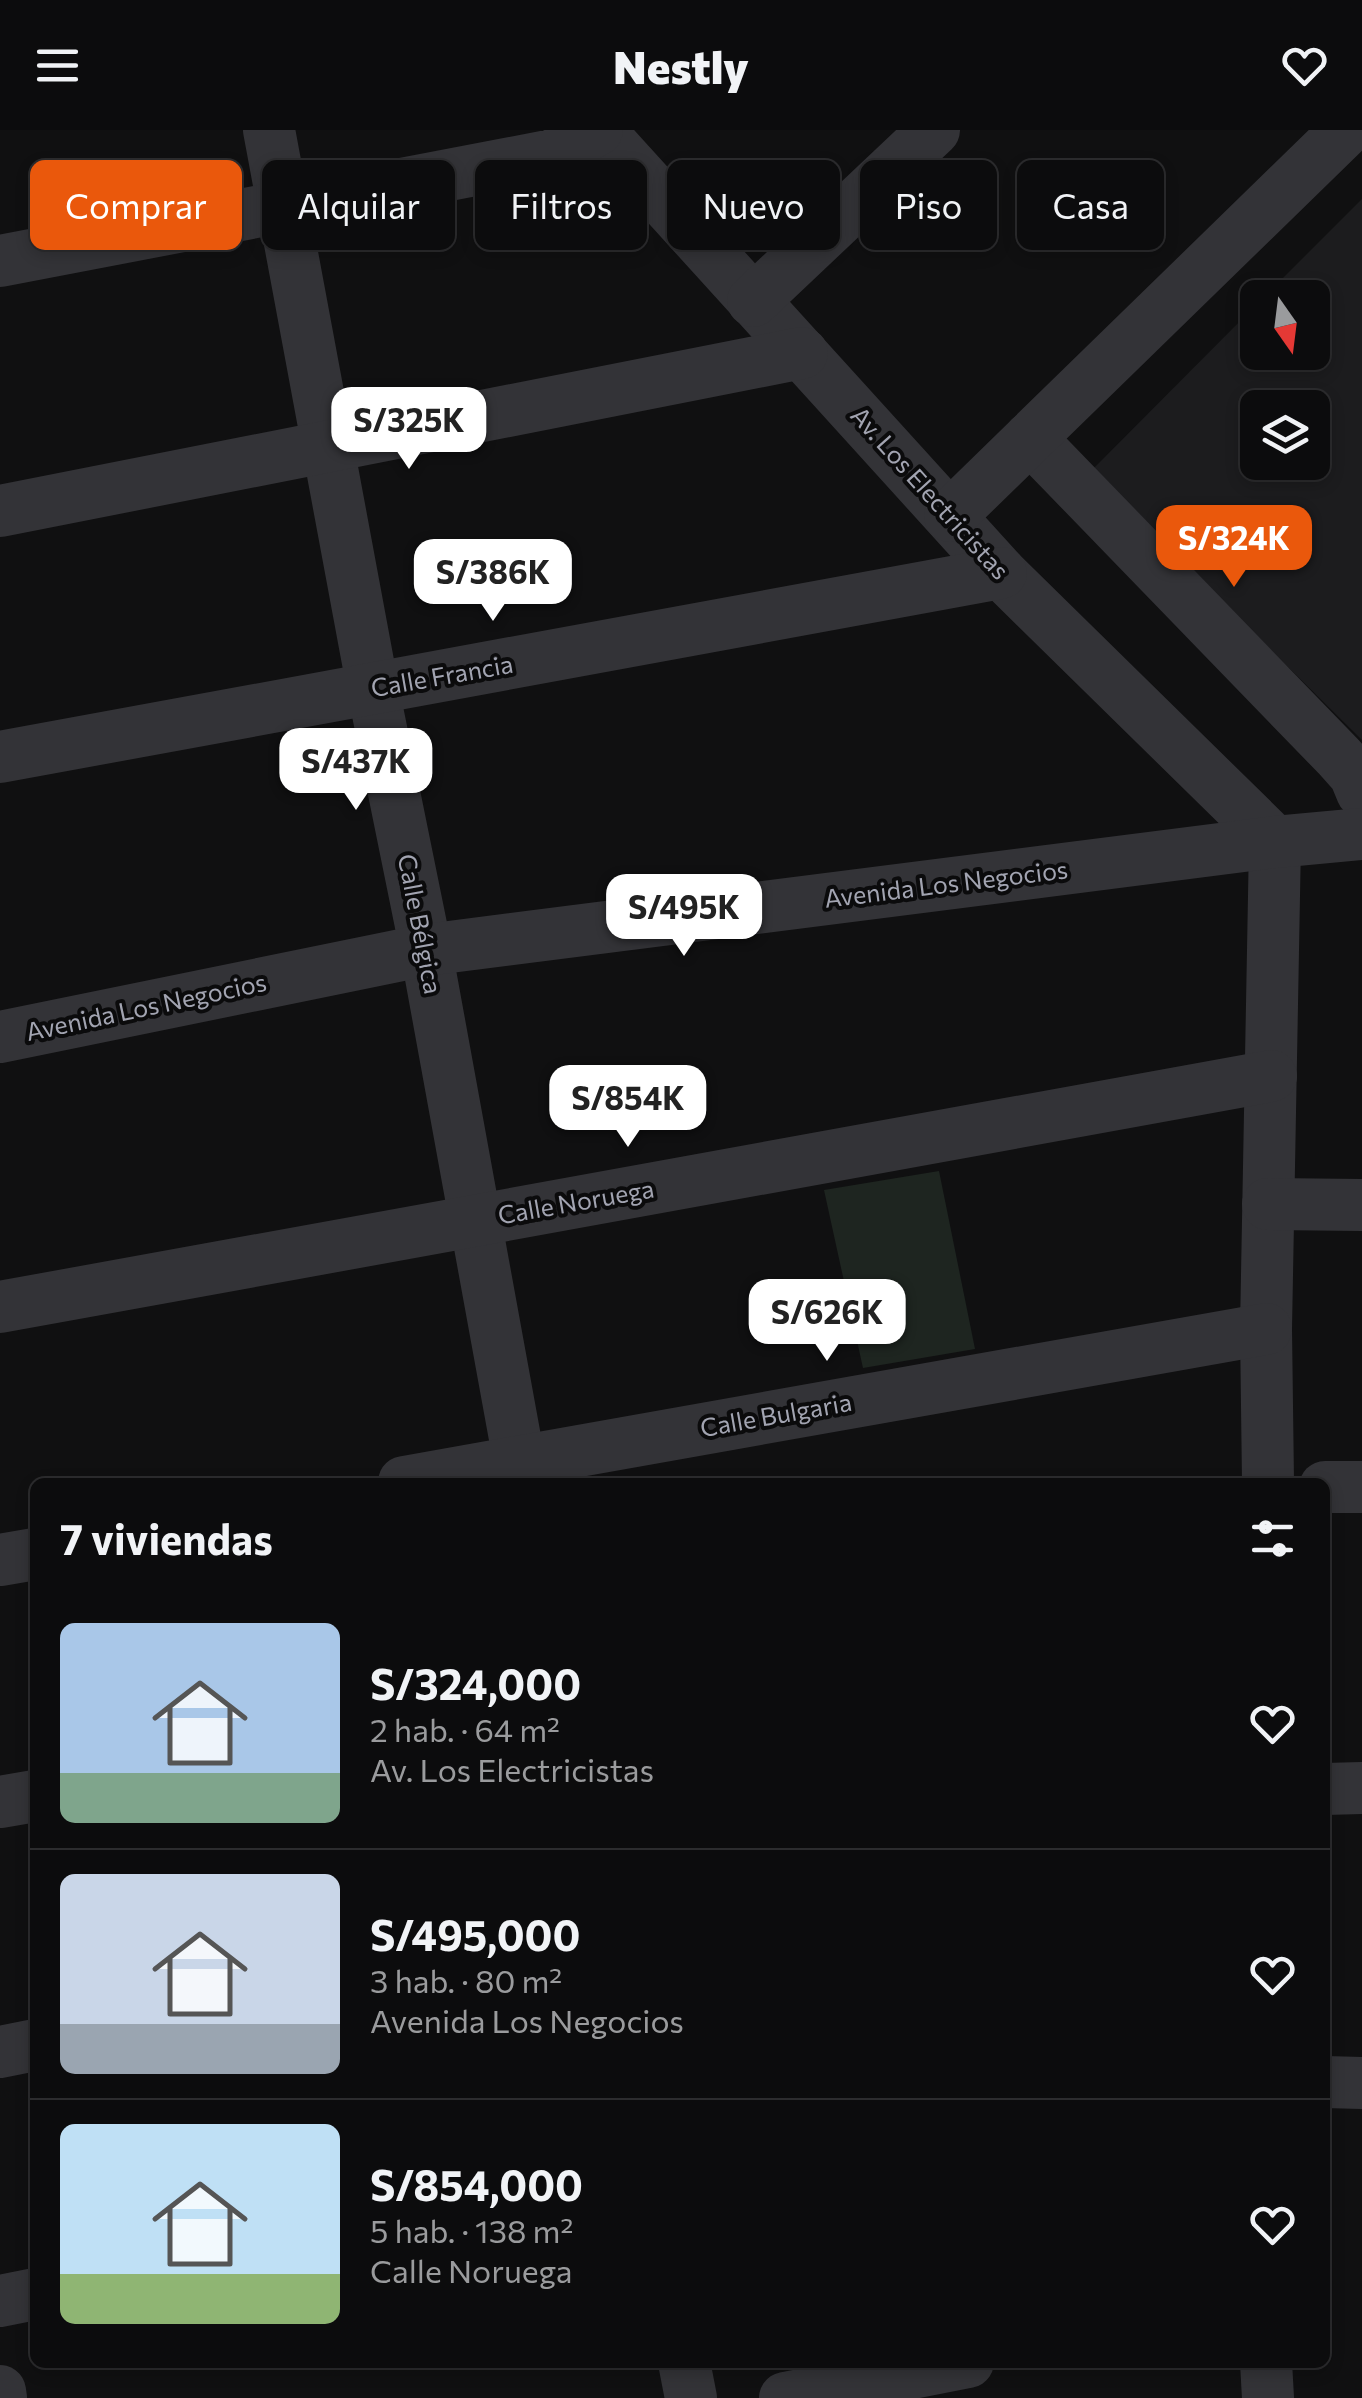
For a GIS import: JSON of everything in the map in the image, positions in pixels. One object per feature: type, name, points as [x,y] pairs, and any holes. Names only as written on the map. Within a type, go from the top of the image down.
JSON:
[{"type":"street","name":"Calle Bélgica","points":[[269,130],[274,160]]},
{"type":"street","points":[[455,174],[554,155],[598,130]]},
{"type":"street","name":"Av. Los Electricistas","points":[[598,130],[1001,573],[1276,842]]},
{"type":"street","points":[[752,300],[934,130]]},
{"type":"street","points":[[950,516],[1346,130]]},
{"type":"street","points":[[0,261],[262,212]]},
{"type":"street","name":"Calle Bélgica","points":[[290,250],[426,950],[521,1471]]},
{"type":"street","points":[[0,511],[802,353]]},
{"type":"street","points":[[1030,438],[1339,757],[1355,775],[1362,792]]},
{"type":"street","name":"Calle Francia","points":[[0,758],[1001,573]]},
{"type":"street","name":"Avenida Los Negocios","points":[[0,1037],[426,950],[1362,834]]},
{"type":"street","points":[[1268,1478],[1266,1329],[1276,842]]},
{"type":"street","name":"Calle Noruega","points":[[0,1307],[1271,1076]]},
{"type":"street","points":[[1268,1204],[1362,1204]]},
{"type":"street","name":"Calle Bulgaria","points":[[447,1478],[521,1471],[1266,1329]]},
{"type":"street","points":[[1330,1487],[1362,1486]]},
{"type":"street","points":[[0,1560],[30,1555]]},
{"type":"street","points":[[1330,1790],[1362,1788]]},
{"type":"street","points":[[0,1802],[30,1797]]},
{"type":"street","points":[[0,2052],[30,2046]]},
{"type":"street","points":[[1330,2082],[1362,2083]]},
{"type":"street","points":[[0,2301],[30,2295]]},
{"type":"street","points":[[685,2368],[691,2398]]},
{"type":"street","points":[[785,2398],[938,2368]]},
{"type":"street","points":[[1266,2368],[1268,2398]]},
{"type":"shaded area","points":[[1362,199],[1362,740],[1090,472],[1240,321],[1240,370],[1330,370],[1330,280],[1281,280]]},
{"type":"shaded area","points":[[939,1171],[975,1349],[863,1368],[824,1190]]}]
